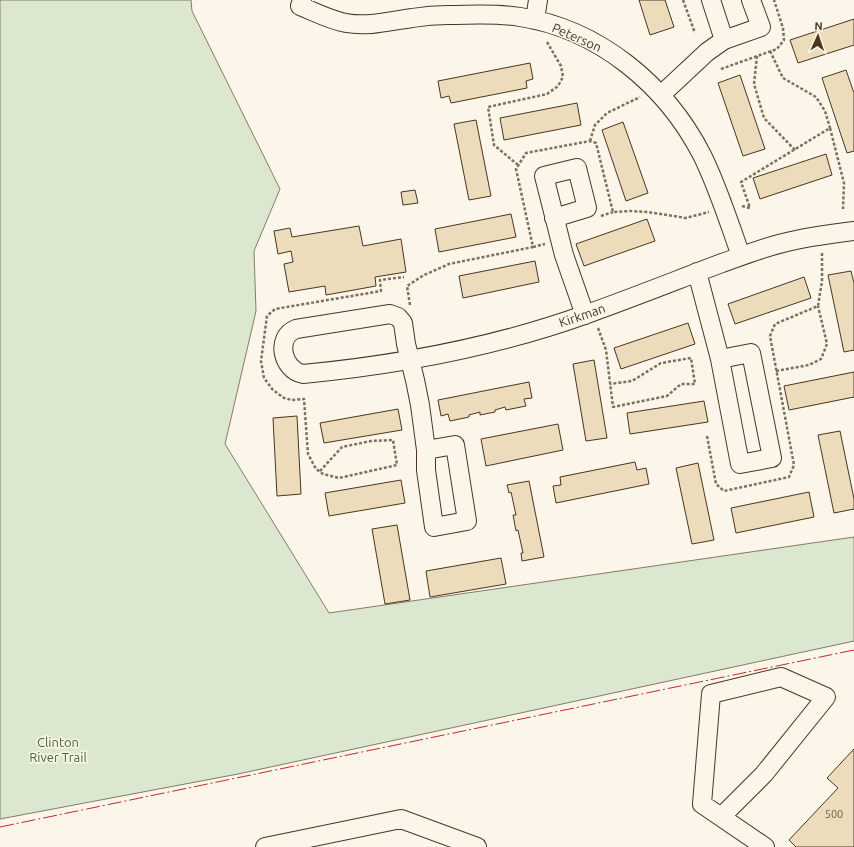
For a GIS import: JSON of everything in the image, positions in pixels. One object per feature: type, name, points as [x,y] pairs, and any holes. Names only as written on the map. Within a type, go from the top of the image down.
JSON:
[{"type":"street","points":[[535,20],[538,0]]},
{"type":"street","points":[[711,0],[724,40]]},
{"type":"street","points":[[656,90],[724,40],[761,27],[752,0]]},
{"type":"street","name":"Peterson","points":[[301,3],[336,20],[354,24],[372,24],[412,18],[452,15],[509,15],[535,20],[565,30],[600,46],[622,61],[656,90],[686,127],[703,156],[711,174],[741,256]]},
{"type":"street","points":[[554,218],[564,255],[589,314]]},
{"type":"street","name":"Kirkman","points":[[410,360],[403,323],[398,317],[390,314],[296,329],[286,336],[284,341],[286,362],[295,372],[303,374],[352,369],[410,360],[500,340],[589,314],[763,248],[804,238],[854,231]]},
{"type":"street","points":[[697,272],[720,359],[740,464],[772,458],[751,354],[720,359]]},
{"type":"street","points":[[410,360],[420,405],[426,450]]},
{"type":"street","points":[[721,817],[764,774],[826,697],[781,677],[711,694],[702,804],[721,817],[766,847]]},
{"type":"street","points":[[265,847],[401,819],[477,847]]},
{"type":"path","points":[[683,0],[695,33]]},
{"type":"path","points":[[518,165],[494,145],[488,107],[546,94],[558,86],[563,77],[562,66],[546,41]]},
{"type":"path","points":[[770,51],[783,78],[816,97],[825,111],[844,183],[843,209]]},
{"type":"path","points":[[757,56],[754,84],[764,118],[795,150]]},
{"type":"path","points":[[590,141],[595,125],[607,113],[656,90]]},
{"type":"path","points":[[735,204],[750,208],[741,182],[830,128]]},
{"type":"path","points":[[533,247],[550,244]]},
{"type":"path","points":[[776,371],[809,365],[821,358],[827,344],[818,306]]},
{"type":"path","points":[[589,314],[606,350],[610,384],[613,407],[667,396],[681,384],[695,384],[691,358],[660,363],[632,381],[610,384]]},
{"type":"green space","name":"Clinton River Trail","points":[[0,0],[191,0],[192,11],[280,189],[254,251],[256,311],[225,444],[329,613],[854,537],[854,641],[238,774],[0,819]]},
{"type":"building","points":[[639,0],[665,0],[674,27],[650,35]]},
{"type":"building","points":[[854,19],[854,45],[798,63],[790,40]]},
{"type":"building","points":[[530,63],[533,79],[526,81],[527,88],[451,103],[449,96],[441,98],[438,81]]},
{"type":"building","points":[[846,70],[854,93],[854,151],[847,153],[822,78]]},
{"type":"building","points":[[740,75],[765,149],[743,156],[718,83]]},
{"type":"building","points":[[577,103],[581,125],[504,140],[500,118]]},
{"type":"building","points":[[476,120],[491,196],[469,200],[454,124]]},
{"type":"building","points":[[623,122],[648,193],[626,201],[602,130]]},
{"type":"building","points":[[826,154],[832,175],[760,199],[753,178]]},
{"type":"building","points":[[415,190],[418,203],[403,205],[401,192]]},
{"type":"building","points":[[511,214],[516,237],[439,252],[435,229]]},
{"type":"building","points":[[647,219],[655,241],[584,266],[576,244]]},
{"type":"building","points":[[359,226],[363,246],[401,239],[406,272],[375,277],[376,286],[326,295],[325,286],[289,292],[284,264],[293,262],[291,251],[278,254],[274,231],[290,228],[292,237]]},
{"type":"building","points":[[535,261],[539,282],[463,298],[459,276]]},
{"type":"building","points":[[851,271],[854,283],[854,350],[844,352],[828,275]]},
{"type":"building","points":[[804,277],[811,298],[735,324],[728,304]]},
{"type":"building","points":[[688,323],[695,344],[621,369],[614,348]]},
{"type":"building","points":[[594,360],[607,438],[586,441],[573,364]]},
{"type":"building","points":[[854,372],[854,397],[789,410],[784,386]]},
{"type":"building","points":[[529,382],[532,398],[524,399],[526,406],[506,410],[505,407],[495,410],[495,412],[480,415],[480,412],[469,415],[469,417],[450,421],[448,414],[441,416],[438,400]]},
{"type":"building","points":[[704,401],[708,422],[630,434],[627,413]]},
{"type":"building","points":[[398,409],[402,430],[324,443],[320,423]]},
{"type":"building","points":[[297,416],[301,494],[277,496],[273,418]]},
{"type":"building","points":[[558,424],[563,450],[486,466],[481,439]]},
{"type":"building","points":[[840,431],[854,499],[854,509],[834,513],[818,435]]},
{"type":"building","points":[[635,462],[637,470],[646,468],[649,484],[556,503],[553,486],[561,485],[560,477]]},
{"type":"building","points":[[698,463],[714,540],[692,544],[676,468]]},
{"type":"building","points":[[401,480],[405,503],[329,516],[325,493]]},
{"type":"building","points":[[529,481],[544,557],[522,561],[521,553],[523,553],[513,515],[516,515],[511,492],[509,493],[507,485]]},
{"type":"building","points":[[809,492],[814,517],[736,533],[731,508]]},
{"type":"building","points":[[397,525],[410,600],[385,604],[372,529]]},
{"type":"building","points":[[501,558],[506,584],[430,597],[426,571]]},
{"type":"building","points":[[854,749],[854,847],[796,847],[789,840],[838,788],[827,778]]},
{"type":"power","points":[[0,827],[854,650]]}]
